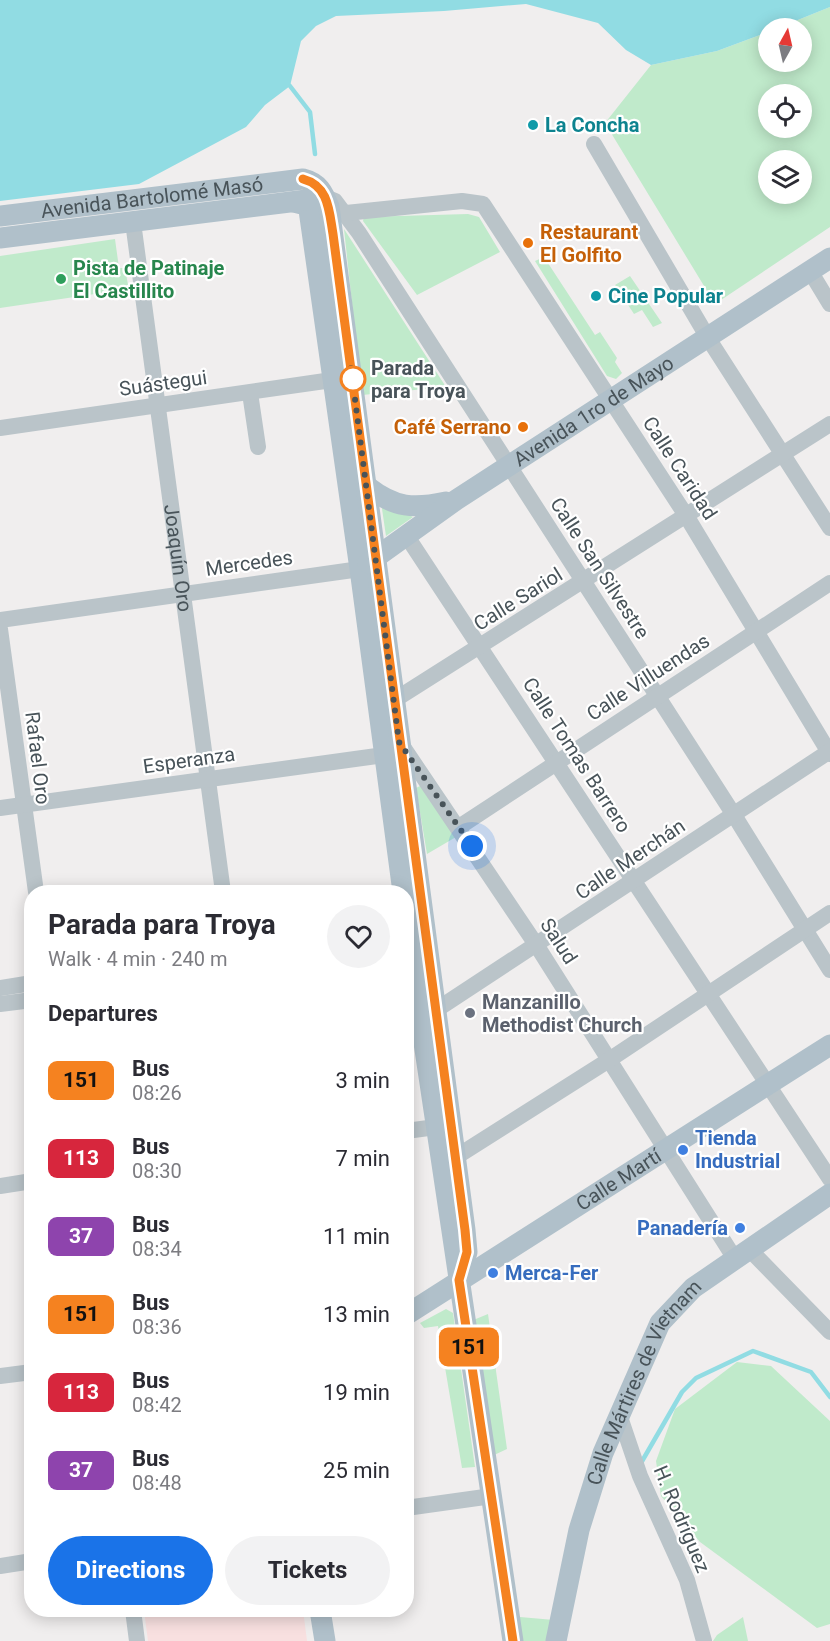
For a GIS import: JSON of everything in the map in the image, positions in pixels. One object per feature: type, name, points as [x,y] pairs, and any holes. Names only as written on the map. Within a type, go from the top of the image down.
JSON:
[{"type":"main road","name":"Avenida Bartolomé Masó","points":[[0,216],[303,179],[319,186],[325,197],[0,238]]},
{"type":"main road","points":[[242,187],[245,208]]},
{"type":"main road","points":[[325,197],[330,216],[368,487],[369,562],[380,585]]},
{"type":"main road","points":[[294,202],[306,205],[309,210],[332,380],[369,562],[407,885]]},
{"type":"main road","name":"Avenida 1ro de Mayo","points":[[369,562],[456,500],[830,258]]},
{"type":"main road","points":[[368,487],[404,506],[421,508],[456,500]]},
{"type":"main road","points":[[385,706],[380,585],[385,566],[402,538]]},
{"type":"main road","points":[[392,748],[402,885]]},
{"type":"main road","points":[[414,942],[456,1157],[467,1252],[459,1280]]},
{"type":"main road","points":[[428,1016],[436,1127],[513,1641]]},
{"type":"main road","name":"Calle Martí","points":[[414,1308],[830,1045]]},
{"type":"main road","name":"Calle Mártires de Vietnam","points":[[556,1641],[579,1530],[603,1453],[660,1323],[693,1288],[830,1194]]},
{"type":"main road","points":[[321,1617],[325,1641]]},
{"type":"street","points":[[594,144],[708,338],[830,528]]},
{"type":"street","name":"Calle San Silvestre","points":[[325,197],[335,201],[346,213],[657,694],[830,970]]},
{"type":"street","name":"Calle Caridad","points":[[346,213],[462,201],[483,204],[687,517],[830,752]]},
{"type":"street","name":"Joaquín Oro","points":[[133,222],[222,885]]},
{"type":"street","points":[[810,271],[830,304]]},
{"type":"street","name":"Suástegui","points":[[0,428],[156,405],[227,388],[250,393],[332,380]]},
{"type":"street","points":[[250,393],[258,447]]},
{"type":"street","name":"Calle Sariol","points":[[385,706],[687,517],[830,424]]},
{"type":"street","name":"Calle Tomas Barrero","points":[[402,538],[481,647],[766,1086],[830,1179]]},
{"type":"street","name":"Mercedes","points":[[0,620],[369,562]]},
{"type":"street","name":"Calle Villuendas","points":[[459,827],[657,694],[830,583]]},
{"type":"street","name":"Rafael Oro","points":[[0,629],[22,804],[35,885]]},
{"type":"street","name":"Esperanza","points":[[0,808],[206,779],[392,748]]},
{"type":"street","name":"Salud","points":[[392,748],[459,827],[666,1150],[742,1254],[827,1326]]},
{"type":"street","name":"Calle Merchán","points":[[428,1016],[830,752]]},
{"type":"street","points":[[456,1157],[609,1060],[830,913]]},
{"type":"street","points":[[0,987],[24,984]]},
{"type":"street","points":[[0,1004],[24,1001]]},
{"type":"street","points":[[414,1130],[436,1127]]},
{"type":"street","points":[[0,1186],[24,1182]]},
{"type":"street","points":[[0,1376],[24,1373]]},
{"type":"street","name":"H. Rodríguez","points":[[619,1414],[640,1476],[687,1580],[704,1641]]},
{"type":"street","points":[[414,1507],[492,1496]]},
{"type":"street","points":[[0,1566],[24,1562]]},
{"type":"street","points":[[134,1617],[137,1641]]},
{"type":"shaded area","points":[[145,1617],[304,1617],[307,1641],[148,1641]]},
{"type":"green space","points":[[830,7],[830,227],[715,304],[605,123],[651,65],[717,51],[758,36],[758,72],[812,72],[812,18],[803,18]]},
{"type":"green space","points":[[468,214],[479,217],[500,252],[417,295],[363,221],[364,217]]},
{"type":"green space","points":[[344,229],[446,387],[362,395]]},
{"type":"green space","name":"Pista de Patinaje El Castillito","points":[[115,239],[119,268],[125,268],[130,296],[125,297],[122,290],[0,308],[0,256]]},
{"type":"green space","points":[[544,257],[595,335],[600,332],[617,358],[615,362],[622,373],[616,379],[607,376],[535,261]]},
{"type":"green space","points":[[630,276],[662,323],[653,327],[642,310],[634,314],[615,285]]},
{"type":"green space","points":[[381,502],[413,517],[386,536]]},
{"type":"green space","points":[[422,785],[456,837],[427,854],[416,788]]},
{"type":"green space","points":[[446,1309],[453,1313],[475,1467],[462,1468],[438,1326],[424,1328],[420,1323]]},
{"type":"green space","points":[[488,1314],[507,1449],[492,1456],[471,1321]]},
{"type":"green space","points":[[737,1362],[771,1366],[830,1421],[830,1624],[817,1628],[700,1542],[661,1496],[656,1461],[675,1409]]},
{"type":"green space","points":[[520,1617],[554,1620],[549,1641],[520,1641]]},
{"type":"green space","points":[[743,1617],[748,1641],[713,1641],[717,1635]]},
{"type":"water","points":[[0,0],[830,0],[830,7],[803,18],[758,18],[758,36],[717,51],[651,65],[626,50],[598,23],[526,4],[444,11],[336,16],[316,26],[301,41],[290,86],[265,105],[246,127],[139,184],[0,201]]},
{"type":"waterway","points":[[290,86],[310,112],[315,154]]},
{"type":"waterway","points":[[641,1463],[682,1392],[696,1378],[753,1351],[811,1372],[830,1397]]},
{"type":"bus line","name":"151","points":[[303,179],[319,186],[325,197],[333,234],[377,556],[393,702],[417,862],[426,947],[465,1230],[467,1252],[459,1280],[513,1641]]},
{"type":"place","name":"La Concha","points":[[533,125]]},
{"type":"place","name":"Restaurant El Golfito","points":[[528,243]]},
{"type":"place","name":"Pista de Patinaje El Castillito","points":[[61,279]]},
{"type":"place","name":"Cine Popular","points":[[596,296]]},
{"type":"place","name":"Parada para Troya","points":[[353,379]]},
{"type":"place","name":"Café Serrano","points":[[523,427]]},
{"type":"place","name":"Manzanillo Methodist Church","points":[[470,1013]]},
{"type":"place","name":"Tienda Industrial","points":[[683,1150]]},
{"type":"place","name":"Panadería","points":[[740,1228]]},
{"type":"place","name":"Merca-Fer","points":[[493,1273]]},
{"type":"route","points":[[353,379],[351,368],[377,556],[399,742],[472,846]]}]
